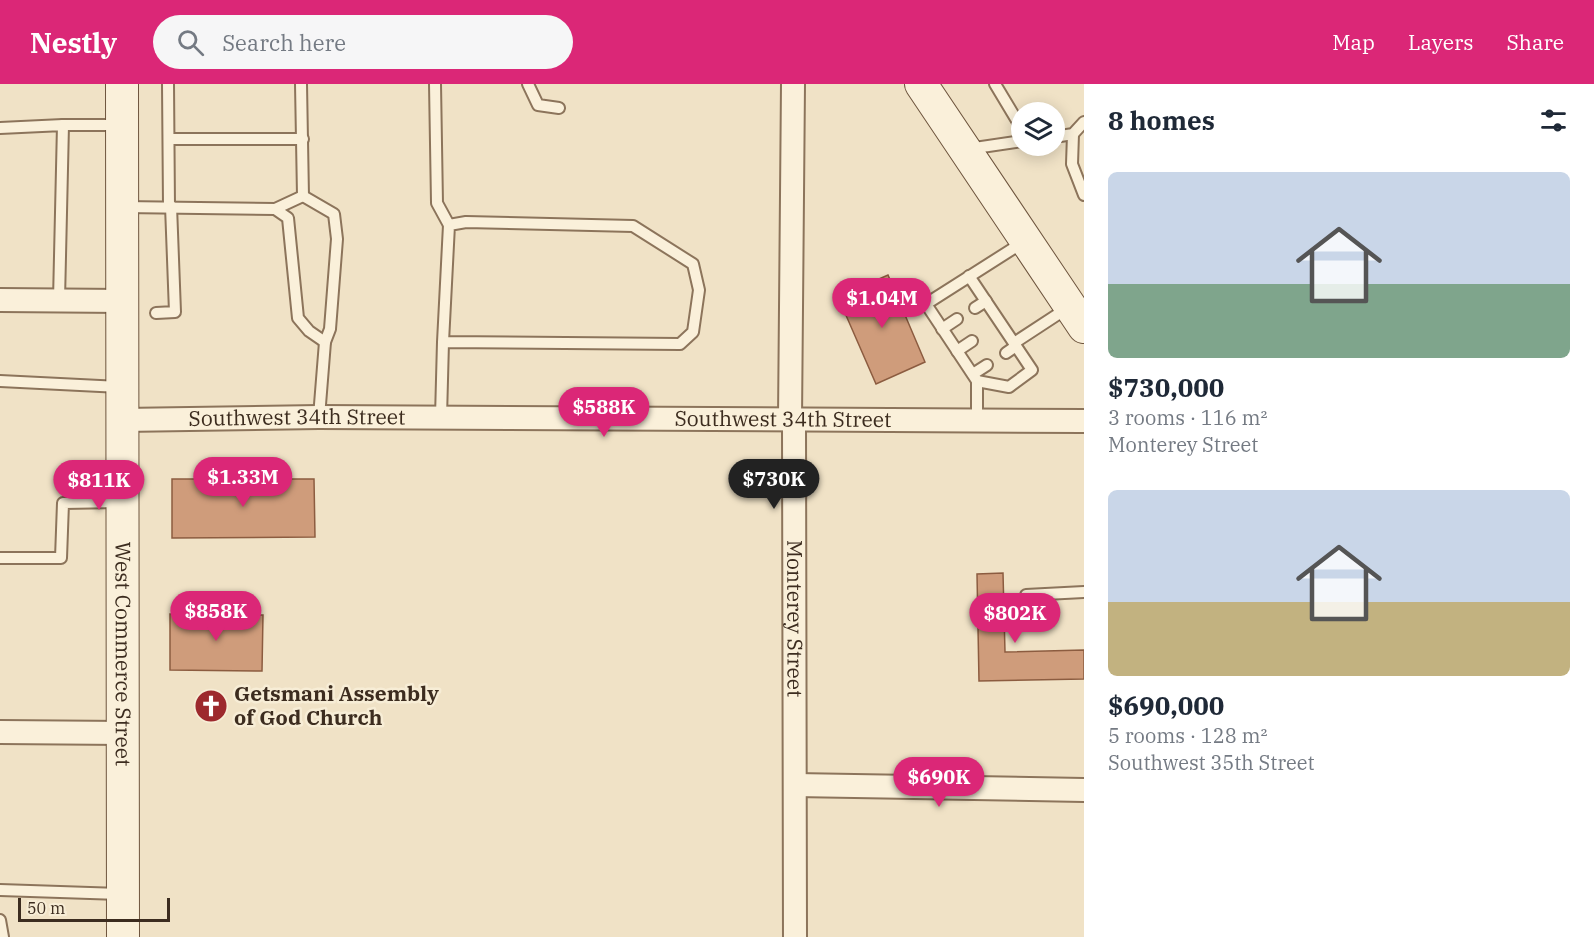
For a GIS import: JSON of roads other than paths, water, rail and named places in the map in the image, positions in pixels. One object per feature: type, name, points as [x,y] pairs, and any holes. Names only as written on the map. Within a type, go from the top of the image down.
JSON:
[{"type":"main road","name":"West Commerce Street","points":[[122,84],[123,937]]},
{"type":"main road","points":[[921,84],[1077,317]]},
{"type":"street","name":"Monterey Street","points":[[794,84],[790,418],[794,424],[795,937]]},
{"type":"street","points":[[0,300],[123,301]]},
{"type":"street","name":"Southwest 34th Street","points":[[123,420],[441,417],[1084,421]]},
{"type":"street","points":[[0,732],[124,733]]},
{"type":"street","points":[[795,785],[1084,790]]},
{"type":"lane","points":[[156,313],[175,312],[168,84]]},
{"type":"lane","points":[[301,84],[303,196]]},
{"type":"lane","points":[[435,84],[437,203],[449,225],[442,342],[441,417]]},
{"type":"lane","points":[[528,84],[538,105],[559,108]]},
{"type":"lane","points":[[995,84],[1011,111]]},
{"type":"lane","points":[[1065,135],[1073,134],[1084,122]]},
{"type":"lane","points":[[59,300],[63,125]]},
{"type":"lane","points":[[0,128],[122,125]]},
{"type":"lane","points":[[1073,134],[1072,165],[1084,195]]},
{"type":"lane","points":[[169,139],[303,139]]},
{"type":"lane","points":[[965,149],[1011,143]]},
{"type":"lane","points":[[123,207],[275,209],[303,196]]},
{"type":"lane","points":[[303,196],[334,214],[337,239],[330,329],[325,342],[319,417]]},
{"type":"lane","points":[[275,209],[288,218],[298,318],[309,331],[325,342]]},
{"type":"lane","points":[[442,342],[680,344],[693,332],[699,290],[693,264],[633,226],[466,222],[449,225]]},
{"type":"lane","points":[[977,421],[975,377],[926,304],[1027,240]]},
{"type":"lane","points":[[969,276],[1032,370],[1008,387],[975,377]]},
{"type":"lane","points":[[975,308],[986,301]]},
{"type":"lane","points":[[1006,353],[1015,345],[1077,317]]},
{"type":"lane","points":[[942,329],[957,320]]},
{"type":"lane","points":[[990,329],[1000,322]]},
{"type":"lane","points":[[957,351],[972,341]]},
{"type":"lane","points":[[975,377],[987,365]]},
{"type":"lane","points":[[0,381],[123,387]]},
{"type":"lane","points":[[0,558],[61,558],[63,503],[123,502]]},
{"type":"lane","points":[[1026,595],[1084,592]]},
{"type":"lane","points":[[0,890],[123,894]]},
{"type":"lane","points":[[0,920],[3,937]]},
{"type":"place","name":"Getsmani Assembly of God Church","points":[[211,706]]}]
